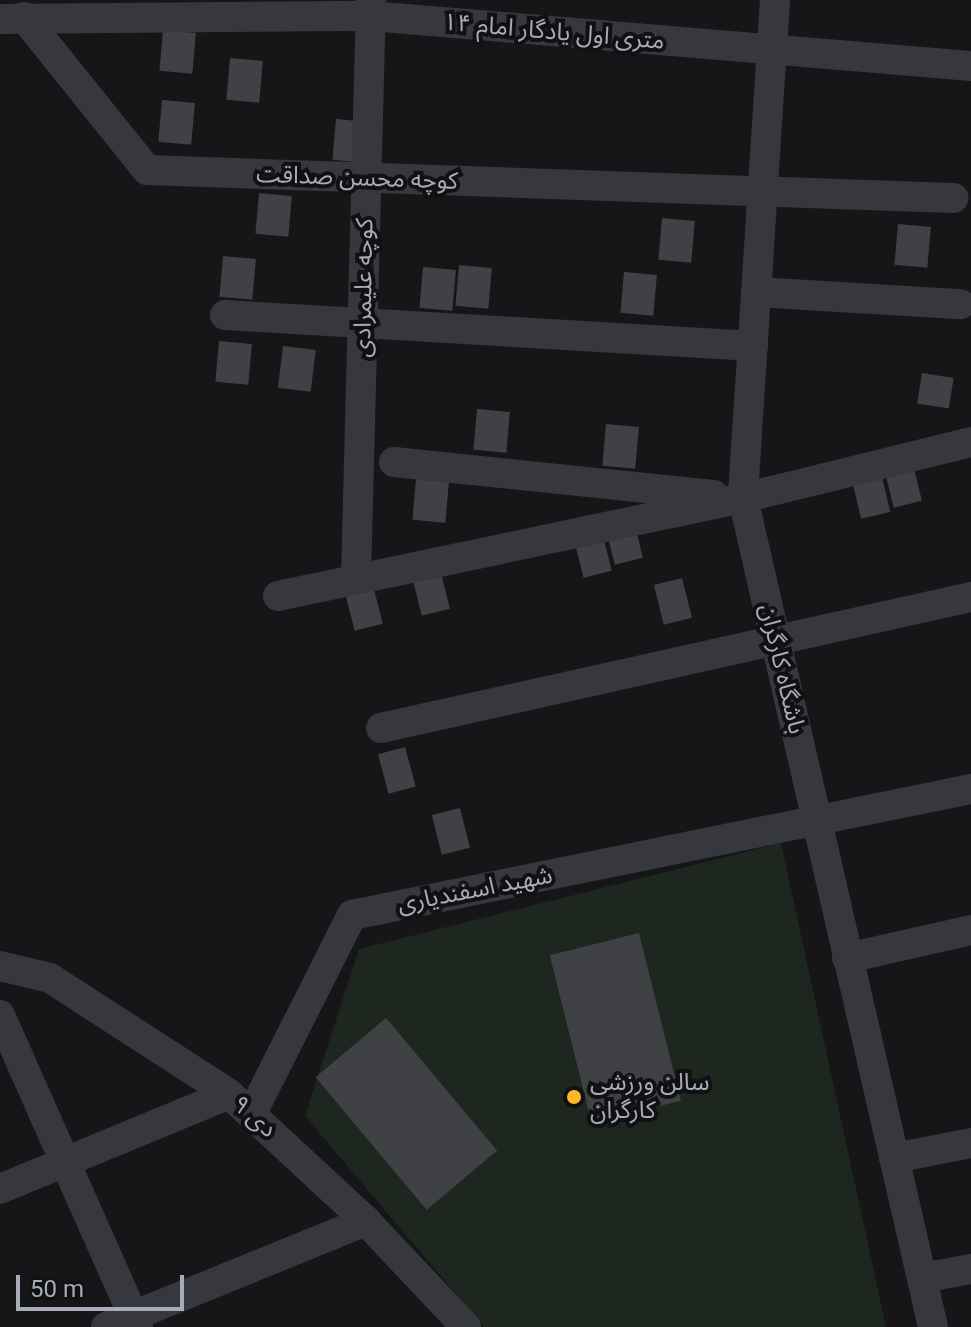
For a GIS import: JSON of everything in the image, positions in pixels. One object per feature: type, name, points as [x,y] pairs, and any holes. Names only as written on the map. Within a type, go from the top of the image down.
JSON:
[{"type":"street","name":"باشگاه کارگران","points":[[775,0],[743,498],[933,1327]]},
{"type":"street","name":"۱۴ متری اول یادگار امام","points":[[12,18],[371,8],[772,51],[971,66]]},
{"type":"street","name":"کوچه علیمرادی","points":[[356,577],[371,8]]},
{"type":"street","name":"کوچه محسن صداقت","points":[[12,18],[147,170],[954,198]]},
{"type":"street","points":[[756,292],[961,304]]},
{"type":"street","points":[[225,315],[753,346]]},
{"type":"street","points":[[278,596],[356,577],[743,498],[971,442]]},
{"type":"street","points":[[394,462],[743,498]]},
{"type":"street","points":[[381,728],[776,644],[971,597]]},
{"type":"street","points":[[816,822],[971,789]]},
{"type":"street","name":"شهید اسفندیاری","points":[[252,1113],[352,915],[816,822]]},
{"type":"street","points":[[847,958],[971,930]]},
{"type":"street","name":"۹ دی","points":[[0,966],[50,978],[229,1094],[366,1221],[466,1327]]},
{"type":"street","points":[[0,1003],[50,978]]},
{"type":"street","points":[[0,1015],[62,1159],[126,1323],[366,1221]]},
{"type":"street","points":[[0,1189],[62,1159],[229,1094]]},
{"type":"street","points":[[894,1158],[971,1143]]},
{"type":"street","points":[[922,1278],[971,1269]]},
{"type":"shaded area","name":"سالن ورزشی کارگران","points":[[781,843],[886,1327],[484,1327],[305,1116],[359,949]]},
{"type":"building","points":[[163,30],[196,33],[192,74],[159,71]]},
{"type":"building","points":[[230,58],[263,61],[259,103],[226,100]]},
{"type":"building","points":[[162,100],[195,103],[191,145],[158,142]]},
{"type":"building","points":[[336,119],[369,122],[365,163],[332,160]]},
{"type":"building","points":[[259,193],[292,196],[288,237],[255,234]]},
{"type":"building","points":[[662,218],[695,221],[691,263],[658,260]]},
{"type":"building","points":[[898,224],[931,227],[927,268],[894,265]]},
{"type":"building","points":[[223,256],[256,259],[252,300],[219,297]]},
{"type":"building","points":[[459,265],[492,268],[488,309],[455,306]]},
{"type":"building","points":[[423,267],[456,270],[452,311],[419,308]]},
{"type":"building","points":[[624,272],[657,275],[653,316],[620,313]]},
{"type":"building","points":[[219,341],[252,344],[248,385],[215,382]]},
{"type":"building","points":[[283,346],[316,350],[311,392],[278,388]]},
{"type":"building","points":[[922,373],[954,378],[949,409],[917,404]]},
{"type":"building","points":[[477,409],[510,412],[506,453],[473,450]]},
{"type":"building","points":[[606,424],[639,427],[635,469],[602,466]]},
{"type":"building","points":[[912,461],[922,501],[894,508],[884,468]]},
{"type":"building","points":[[881,472],[890,512],[861,519],[852,479]]},
{"type":"building","points":[[416,479],[449,482],[445,523],[412,520]]},
{"type":"building","points":[[633,518],[643,558],[615,565],[605,525]]},
{"type":"building","points":[[602,532],[612,571],[584,578],[574,539]]},
{"type":"building","points":[[440,569],[450,609],[422,616],[412,576]]},
{"type":"building","points":[[682,578],[692,618],[664,625],[654,585]]},
{"type":"building","points":[[373,585],[383,624],[355,631],[345,592]]},
{"type":"building","points":[[405,747],[416,787],[389,794],[378,754]]},
{"type":"building","points":[[460,808],[470,848],[442,855],[432,815]]},
{"type":"building","points":[[639,933],[681,1101],[592,1123],[550,955]]},
{"type":"building","points":[[386,1018],[497,1151],[427,1210],[316,1077]]},
{"type":"place","name":"سالن ورزشی کارگران","points":[[574,1097]]}]
